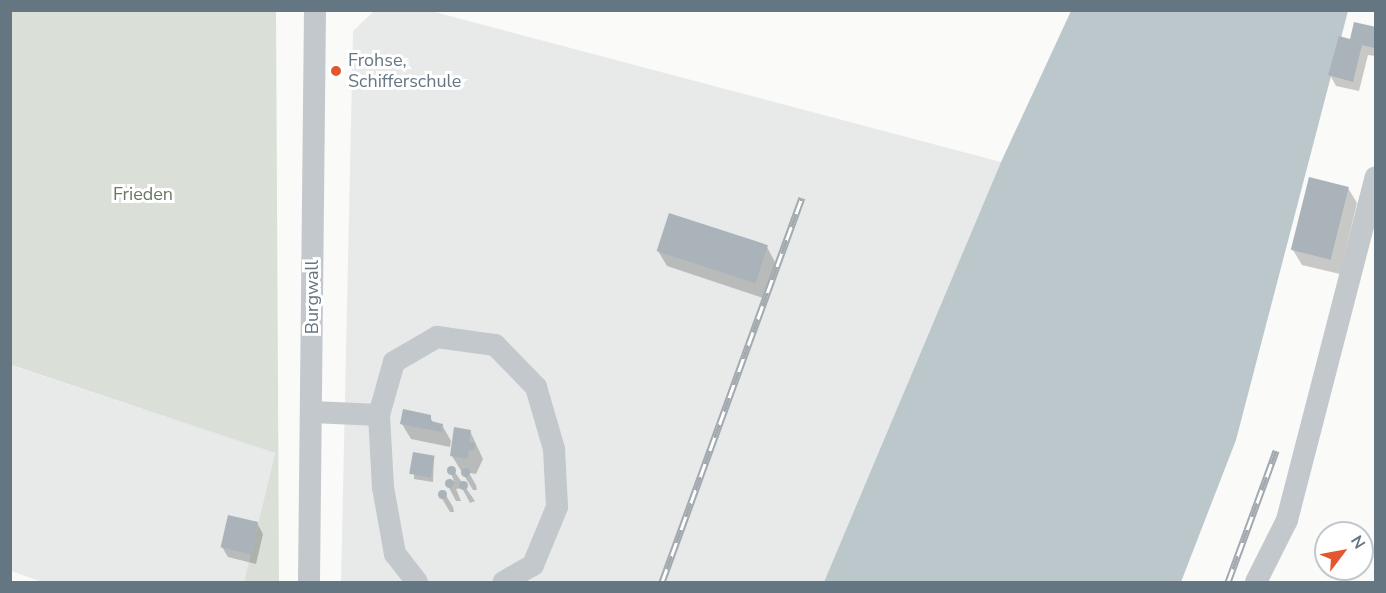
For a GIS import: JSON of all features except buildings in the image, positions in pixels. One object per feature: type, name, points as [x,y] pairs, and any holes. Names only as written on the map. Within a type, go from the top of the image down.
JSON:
[{"type":"street","name":"Burgwall","points":[[309,582],[315,10]]},
{"type":"street","points":[[1256,582],[1287,520],[1376,177]]},
{"type":"street","points":[[417,582],[396,554],[379,453],[379,415],[394,362],[437,337],[495,345],[536,387],[554,449],[557,507],[533,565],[503,582]]},
{"type":"street","points":[[312,412],[379,415]]},
{"type":"shaded area","points":[[374,11],[431,11],[1001,162],[824,582],[341,582],[353,31]]},
{"type":"shaded area","points":[[1071,11],[1348,11],[1236,440],[1181,582],[824,582],[1001,162]]},
{"type":"shaded area","points":[[10,365],[275,453],[244,582],[42,582],[11,571]]},
{"type":"green space","name":"Frieden","points":[[10,11],[276,11],[279,582],[244,582],[275,453],[11,365]]},
{"type":"railway","points":[[662,582],[802,198]]},
{"type":"railway","points":[[1228,582],[1276,451]]},
{"type":"place","name":"Frohse, Schifferschule","points":[[336,71]]}]
